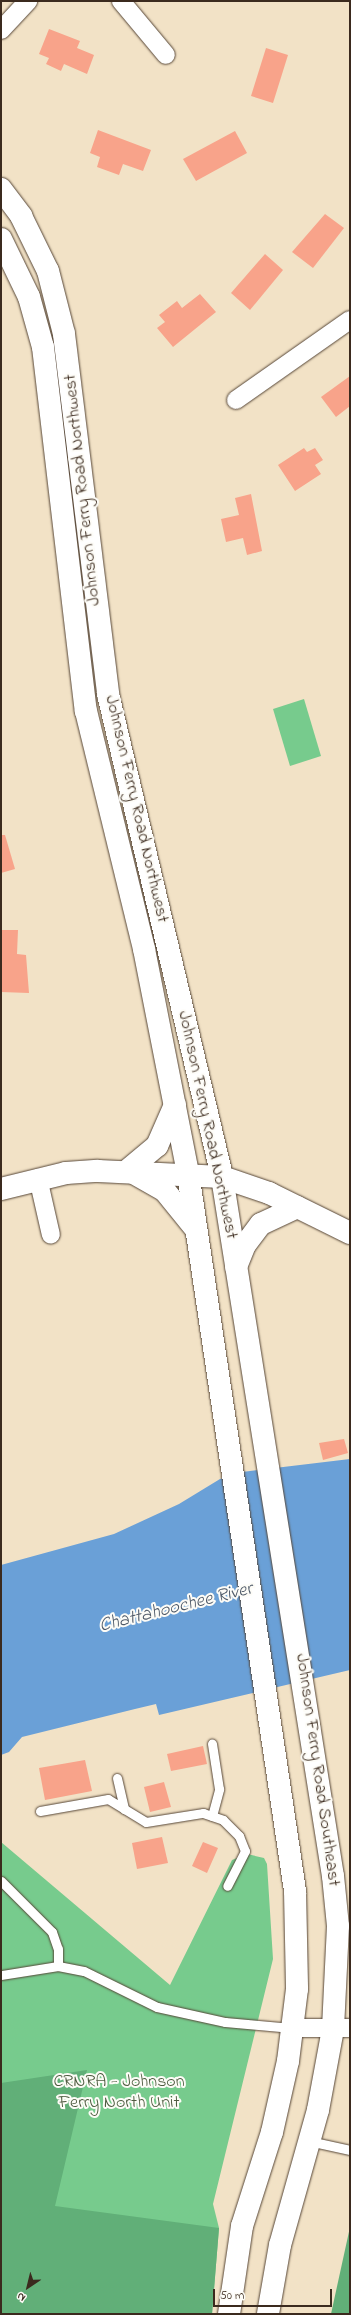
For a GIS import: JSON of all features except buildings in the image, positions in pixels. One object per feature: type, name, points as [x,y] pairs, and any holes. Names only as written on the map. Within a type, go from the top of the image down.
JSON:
[{"type":"main road","name":"Johnson Ferry Road Northwest","points":[[1,189],[35,242],[58,304],[69,364],[108,694],[222,1177],[263,1438]]},
{"type":"main road","name":"Johnson Ferry Road Northwest","points":[[1,239],[29,297],[43,347],[86,711],[144,949],[175,1103],[188,1173],[228,1443]]},
{"type":"main road","points":[[129,1170],[157,1146],[175,1103]]},
{"type":"main road","points":[[129,1170],[168,1194],[197,1231]]},
{"type":"main road","points":[[1,1189],[38,1178],[66,1173],[129,1170],[188,1173],[222,1177],[297,1207],[350,1233]]},
{"type":"main road","points":[[236,1266],[245,1245],[261,1224],[297,1207]]},
{"type":"main road","name":"Johnson Ferry Road Southeast","points":[[263,1438],[311,1723],[334,1876],[342,2028],[280,2245],[268,2314]]},
{"type":"main road","name":"Johnson Ferry Road Southeast","points":[[228,1443],[272,1730],[298,1929],[293,2028],[272,2132],[242,2226],[229,2314]]},
{"type":"main road","points":[[338,1959],[350,1981]]},
{"type":"street","points":[[1,30],[28,1]]},
{"type":"street","points":[[121,1],[166,56]]},
{"type":"street","points":[[236,400],[350,320]]},
{"type":"street","points":[[38,1178],[51,1235]]},
{"type":"street","points":[[293,2028],[342,2028]]},
{"type":"lane","points":[[212,1744],[219,1789],[212,1816]]},
{"type":"lane","points":[[117,1778],[124,1809]]},
{"type":"lane","points":[[40,1811],[108,1799],[146,1822],[203,1813],[223,1820],[239,1836],[245,1850],[227,1886]]},
{"type":"lane","points":[[1,1881],[52,1932],[58,1949],[58,1966]]},
{"type":"lane","points":[[1,1975],[58,1966],[84,1971],[156,2007],[225,2022],[293,2028]]},
{"type":"lane","points":[[309,2141],[350,2150]]},
{"type":"green space","points":[[304,699],[321,756],[290,766],[273,709]]},
{"type":"green space","name":"CRNRA - Johnson Ferry North Unit","points":[[1,1842],[170,1985],[232,1860],[247,1854],[264,1858],[267,1864],[273,1959],[213,2204],[219,2228],[212,2314],[1,2314]]},
{"type":"green space","points":[[87,2070],[55,2206],[219,2228],[212,2314],[1,2314],[1,2083]]},
{"type":"green space","points":[[350,2227],[350,2314],[331,2314]]},
{"type":"water","name":"Chattahoochee River","points":[[350,1459],[350,1670],[159,1715],[156,1704],[135,1709],[22,1737],[9,1752],[1,1755],[1,1565],[114,1534],[179,1504],[220,1479],[242,1472]]}]
